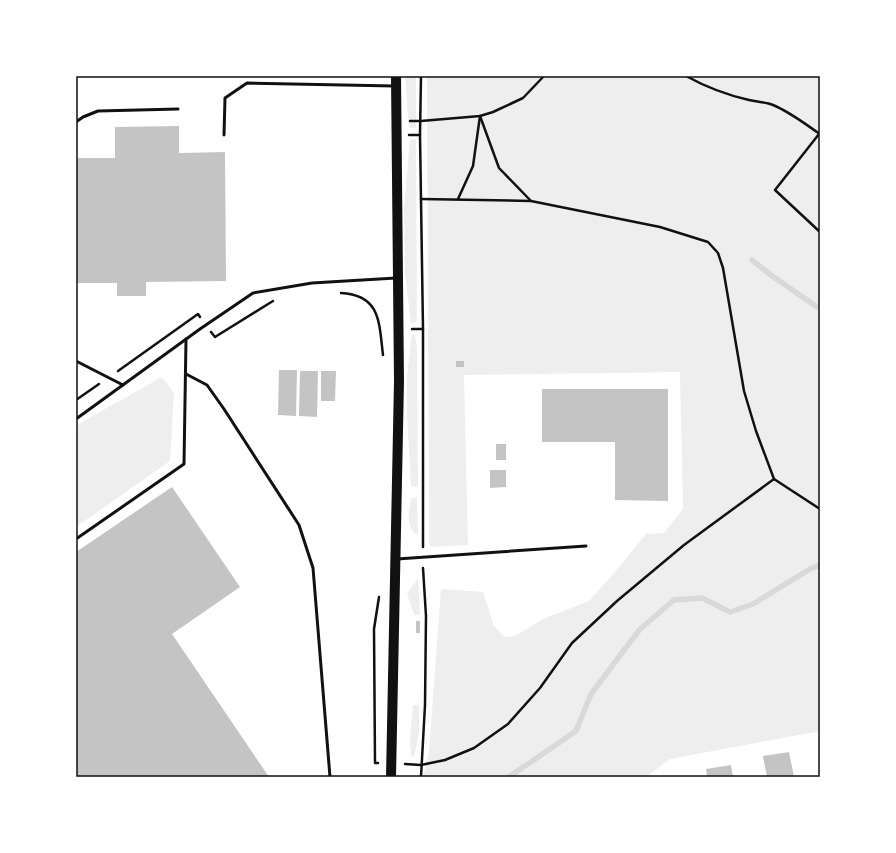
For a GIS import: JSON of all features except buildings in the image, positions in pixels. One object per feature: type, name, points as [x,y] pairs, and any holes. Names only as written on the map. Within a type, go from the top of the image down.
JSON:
[{"type":"main road","points":[[391,777],[399,381],[396,81]]},
{"type":"lane","points":[[224,135],[225,98],[247,83],[369,86],[396,81]]},
{"type":"lane","points":[[76,122],[83,117],[98,111],[178,108]]},
{"type":"lane","points":[[76,419],[186,339],[253,293],[312,283],[398,278]]},
{"type":"lane","points":[[76,539],[184,464],[186,339]]},
{"type":"lane","points":[[76,361],[123,385]]},
{"type":"lane","points":[[186,374],[207,385],[299,525],[313,568],[330,777]]},
{"type":"lane","points":[[395,559],[586,546]]},
{"type":"path","points":[[421,76],[423,557],[426,630],[421,777]]},
{"type":"path","points":[[396,120],[420,121],[480,116],[493,112],[523,98],[544,76]]},
{"type":"path","points":[[686,76],[700,84],[720,92],[772,105],[796,117],[820,134],[775,190],[820,232]]},
{"type":"path","points":[[458,199],[473,166],[480,116]]},
{"type":"path","points":[[480,116],[499,168],[531,201]]},
{"type":"path","points":[[421,199],[531,201],[660,227],[708,242],[718,253],[723,268],[744,391],[756,431],[774,479],[820,509]]},
{"type":"path","points":[[338,293],[352,294],[369,302],[377,315],[380,329]]},
{"type":"path","points":[[76,400],[198,314],[215,337],[274,300]]},
{"type":"path","points":[[421,765],[445,760],[474,748],[508,724],[540,688],[572,643],[617,601],[684,545],[774,479]]},
{"type":"shaded area","points":[[405,76],[416,76],[416,128],[409,128]]},
{"type":"shaded area","points":[[427,76],[820,76],[820,731],[670,759],[646,777],[423,777],[429,751],[441,589],[483,592],[494,626],[504,637],[515,636],[543,619],[589,601],[646,534],[664,533],[683,509],[680,372],[464,375],[468,545],[431,547],[429,544]]},
{"type":"shaded area","points":[[410,139],[416,139],[417,321],[411,324],[405,273],[404,209]]},
{"type":"shaded area","points":[[412,334],[415,336],[417,348],[418,487],[411,486],[407,415],[407,377]]},
{"type":"shaded area","points":[[162,377],[174,393],[170,461],[76,527],[76,427],[82,422]]},
{"type":"shaded area","points":[[411,498],[417,498],[417,535],[409,523]]},
{"type":"shaded area","points":[[418,578],[420,615],[414,615],[407,594]]},
{"type":"shaded area","points":[[413,705],[419,705],[419,733],[414,757],[411,756],[410,738]]},
{"type":"waterway","points":[[752,260],[820,309]]},
{"type":"waterway","points":[[509,777],[576,731],[591,694],[640,629],[674,600],[702,598],[730,612],[753,604],[810,569],[820,565]]}]
